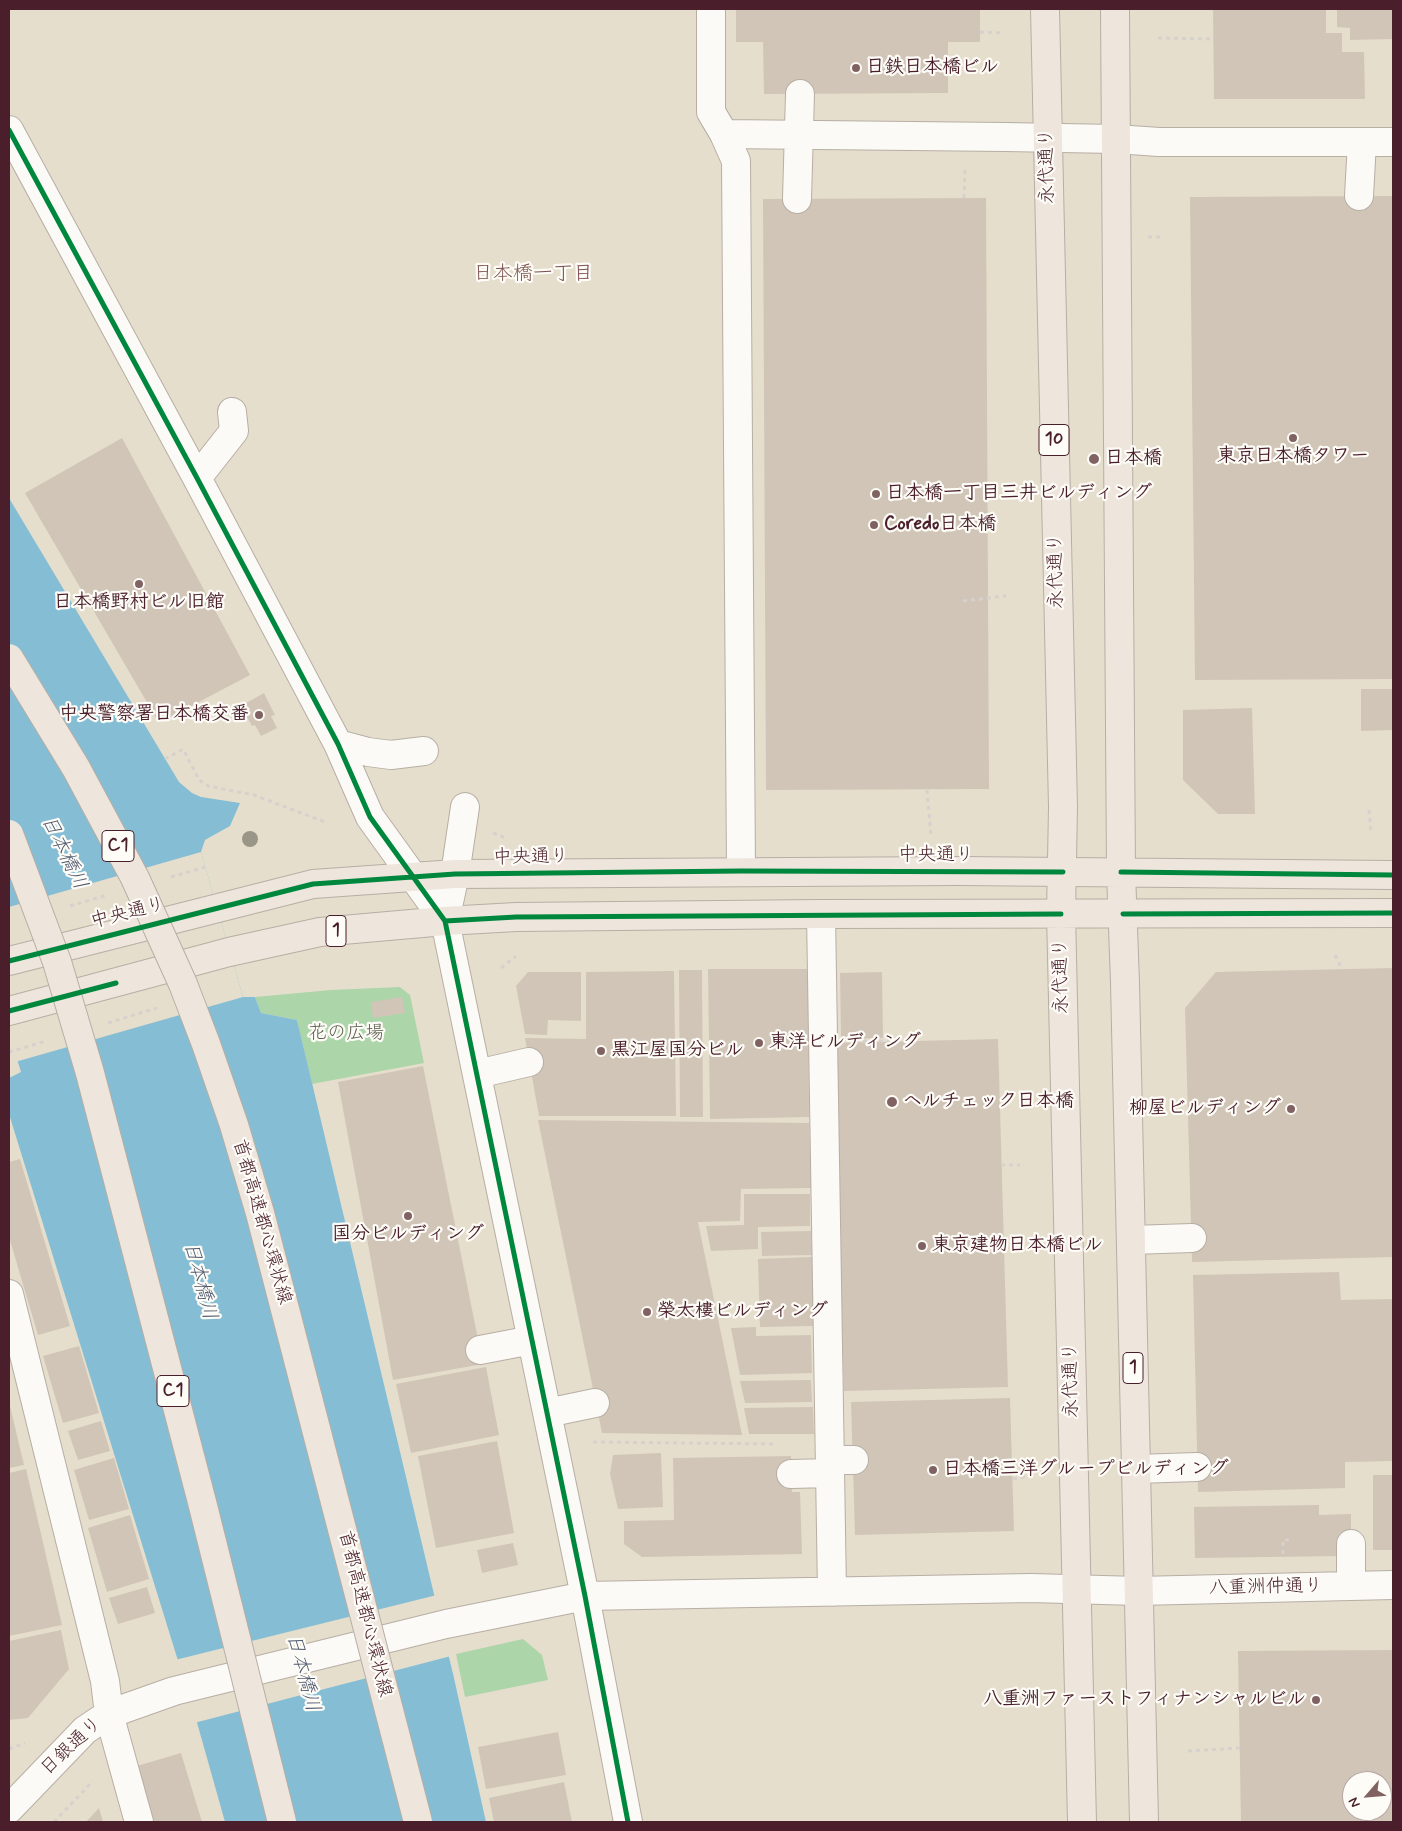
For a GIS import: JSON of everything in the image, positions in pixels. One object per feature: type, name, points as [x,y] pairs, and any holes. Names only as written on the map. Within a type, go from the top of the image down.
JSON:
[{"type":"main road","name":"永代通り","points":[[1045,9],[1063,807],[1061,914],[1082,1822]]},
{"type":"main road","points":[[1115,9],[1121,872]]},
{"type":"main road","name":"首都高速都心環状線","points":[[9,658],[76,768],[130,870],[167,948],[206,1044],[234,1125],[260,1213],[418,1822]]},
{"type":"main road","name":"C1","points":[[9,834],[56,962],[90,1073],[202,1502],[282,1822]]},
{"type":"main road","name":"中央通り","points":[[9,961],[313,884],[415,876],[741,871],[1393,875]]},
{"type":"main road","name":"1","points":[[1121,872],[1124,914],[1144,1822]]},
{"type":"main road","points":[[1061,914],[1393,913]]},
{"type":"main road","name":"1","points":[[9,1011],[229,952],[320,932],[445,920],[516,917],[820,914],[1061,914]]},
{"type":"street","points":[[710,9],[711,112],[724,134],[736,161],[741,871]]},
{"type":"street","points":[[797,199],[800,94]]},
{"type":"street","points":[[9,130],[338,744],[370,816],[445,920],[585,1596],[628,1822]]},
{"type":"street","points":[[724,134],[1116,139],[1160,142],[1393,142]]},
{"type":"street","points":[[1360,196],[1362,142]]},
{"type":"street","points":[[197,478],[234,430],[232,412]]},
{"type":"street","points":[[338,744],[368,752],[391,755],[424,751]]},
{"type":"street","points":[[445,920],[455,874],[465,807]]},
{"type":"street","points":[[820,914],[823,1041],[817,1141],[835,1327],[838,1465],[832,1592]]},
{"type":"street","points":[[477,1074],[529,1062]]},
{"type":"street","points":[[1130,1240],[1192,1238]]},
{"type":"street","points":[[9,1294],[105,1681],[109,1714],[139,1822]]},
{"type":"street","points":[[480,1350],[532,1340]]},
{"type":"street","points":[[547,1413],[595,1403]]},
{"type":"street","points":[[791,1474],[838,1465]]},
{"type":"street","points":[[1136,1469],[1197,1467]]},
{"type":"street","points":[[1351,1544],[1352,1586]]},
{"type":"street","name":"八重洲仲通り","points":[[585,1596],[1031,1588],[1138,1591],[1393,1586]]},
{"type":"street","name":"日銀通り","points":[[9,1809],[85,1730],[109,1714],[174,1691],[446,1624],[585,1596]]},
{"type":"path","points":[[980,32],[1004,33]]},
{"type":"path","points":[[1158,38],[1214,39]]},
{"type":"path","points":[[964,198],[965,164]]},
{"type":"path","points":[[963,601],[1006,596]]},
{"type":"path","points":[[165,758],[183,749],[199,780],[208,786],[254,795],[325,822]]},
{"type":"path","points":[[927,790],[931,836]]},
{"type":"path","points":[[1369,810],[1372,833]]},
{"type":"path","points":[[488,826],[492,832],[503,838],[515,840]]},
{"type":"path","points":[[1335,955],[1342,969]]},
{"type":"path","points":[[501,968],[516,956]]},
{"type":"path","points":[[105,1024],[162,1007]]},
{"type":"path","points":[[9,1052],[47,1040]]},
{"type":"path","points":[[823,1041],[907,1041]]},
{"type":"path","points":[[1001,1165],[1020,1165]]},
{"type":"path","points":[[593,1442],[780,1444]]},
{"type":"path","points":[[1012,1479],[1027,1476]]},
{"type":"path","points":[[1283,1556],[1283,1540],[1293,1540]]},
{"type":"path","points":[[1188,1751],[1240,1748]]},
{"type":"green space","name":"花の広場","points":[[400,987],[410,995],[424,1063],[312,1084],[297,1020],[261,1013],[255,997],[331,990]]},
{"type":"green space","points":[[523,1639],[542,1655],[548,1680],[465,1697],[456,1654]]},
{"type":"water","name":"日本橋川","points":[[9,498],[179,782],[192,793],[201,797],[240,803],[230,826],[205,840],[201,852],[243,997],[255,997],[261,1013],[297,1020],[454,1678],[486,1822],[225,1822],[196,1719],[9,1114],[9,1078],[21,1072],[9,1034]]},
{"type":"pier","points":[[201,852],[243,997],[15,1062],[9,1043],[9,907]]},
{"type":"pier","points":[[437,1595],[451,1656],[194,1723],[175,1660]]},
{"type":"building","name":"日鉄日本橋ビル","points":[[736,9],[980,9],[980,42],[948,42],[948,93],[764,94],[763,42],[736,42]]},
{"type":"building","points":[[1213,9],[1326,9],[1326,33],[1342,33],[1342,52],[1364,52],[1365,99],[1214,99]]},
{"type":"building","points":[[1337,9],[1393,9],[1393,39],[1350,40],[1350,28],[1337,27]]},
{"type":"building","name":"東京日本橋タワー","points":[[1393,196],[1393,679],[1195,680],[1190,197]]},
{"type":"building","name":"日本橋一丁目三井ビルディング","points":[[986,198],[989,789],[766,790],[763,199]]},
{"type":"building","name":"日本橋野村ビル旧館","points":[[122,438],[250,675],[159,723],[25,493]]},
{"type":"building","points":[[1361,689],[1393,689],[1393,730],[1361,731]]},
{"type":"building","name":"中央警察署日本橋交番","points":[[264,693],[275,715],[271,716],[277,728],[261,736],[255,725],[252,726],[241,706]]},
{"type":"building","points":[[1252,708],[1255,814],[1218,814],[1183,780],[1183,710]]},
{"type":"building","name":"柳屋ビルディング","points":[[1393,968],[1393,1257],[1192,1262],[1185,1008],[1216,972]]},
{"type":"building","name":"東洋ビルディング","points":[[708,969],[808,969],[809,1117],[710,1119]]},
{"type":"building","points":[[679,970],[702,970],[703,1117],[680,1117]]},
{"type":"building","name":"黒江屋国分ビル","points":[[674,971],[676,1116],[539,1116],[525,1038],[586,1039],[586,972]]},
{"type":"building","points":[[528,972],[581,972],[581,1021],[548,1020],[547,1035],[525,1034],[516,986]]},
{"type":"building","points":[[882,972],[883,1038],[841,1039],[840,973]]},
{"type":"building","points":[[402,997],[405,1013],[373,1018],[371,1002]]},
{"type":"building","name":"東京建物日本橋ビル","points":[[998,1039],[1008,1387],[844,1391],[834,1043]]},
{"type":"building","name":"国分ビルディング","points":[[423,1066],[483,1364],[393,1380],[338,1082]]},
{"type":"building","name":"榮太樓ビルディング","points":[[538,1120],[809,1123],[811,1188],[741,1189],[740,1221],[698,1222],[742,1435],[602,1433]]},
{"type":"building","points":[[20,1159],[70,1326],[38,1335],[9,1237],[9,1162]]},
{"type":"building","points":[[744,1194],[810,1194],[810,1226],[758,1227],[758,1249],[711,1251],[706,1226],[744,1225]]},
{"type":"building","points":[[811,1231],[812,1255],[762,1256],[761,1232]]},
{"type":"building","points":[[812,1257],[814,1326],[760,1327],[758,1259]]},
{"type":"building","points":[[1339,1272],[1341,1300],[1393,1299],[1393,1461],[1345,1462],[1345,1488],[1198,1492],[1193,1275]]},
{"type":"building","points":[[756,1327],[756,1336],[811,1335],[812,1373],[740,1375],[731,1328]]},
{"type":"building","points":[[79,1346],[99,1413],[63,1423],[43,1356]]},
{"type":"building","points":[[486,1367],[499,1435],[411,1453],[396,1384]]},
{"type":"building","points":[[811,1380],[812,1402],[745,1403],[740,1381]]},
{"type":"building","name":"日本橋三洋グループビルディング","points":[[1010,1398],[1014,1531],[855,1535],[851,1402]]},
{"type":"building","points":[[9,1402],[24,1465],[9,1468]]},
{"type":"building","points":[[813,1407],[814,1434],[749,1434],[744,1408]]},
{"type":"building","points":[[101,1421],[110,1451],[78,1460],[68,1431]]},
{"type":"building","points":[[497,1441],[514,1533],[436,1548],[418,1456]]},
{"type":"building","points":[[661,1453],[663,1507],[618,1509],[610,1474],[613,1455]]},
{"type":"building","points":[[791,1456],[792,1492],[800,1492],[802,1554],[642,1557],[624,1544],[624,1521],[674,1520],[673,1458]]},
{"type":"building","points":[[114,1458],[129,1509],[89,1520],[74,1470]]},
{"type":"building","points":[[26,1469],[62,1625],[9,1636],[9,1473]]},
{"type":"building","points":[[1373,1475],[1393,1475],[1393,1550],[1373,1550]]},
{"type":"building","points":[[1319,1505],[1319,1515],[1351,1514],[1351,1533],[1341,1534],[1342,1556],[1195,1558],[1194,1507]]},
{"type":"building","points":[[130,1515],[149,1579],[107,1592],[88,1528]]},
{"type":"building","points":[[513,1543],[518,1565],[482,1573],[477,1550]]},
{"type":"building","points":[[147,1587],[155,1613],[118,1624],[109,1598]]},
{"type":"building","points":[[61,1630],[69,1669],[28,1718],[9,1720],[9,1641]]},
{"type":"building","name":"八重洲ファーストフィナンシャルビル","points":[[1393,1650],[1393,1822],[1241,1822],[1238,1651]]},
{"type":"building","points":[[558,1732],[566,1775],[486,1789],[478,1747]]},
{"type":"building","points":[[181,1753],[202,1822],[154,1822],[137,1766]]},
{"type":"building","points":[[564,1782],[572,1822],[494,1822],[489,1798]]},
{"type":"building","points":[[99,1808],[103,1822],[86,1822]]},
{"type":"cycle path","points":[[9,130],[338,744],[370,817],[445,921],[585,1596],[628,1822]]},
{"type":"cycle path","points":[[9,961],[313,884],[455,874],[741,871],[1063,872]]},
{"type":"cycle path","points":[[1121,872],[1393,875]]},
{"type":"cycle path","points":[[1123,914],[1393,913]]},
{"type":"cycle path","points":[[445,921],[516,917],[1061,914]]},
{"type":"cycle path","points":[[9,1011],[116,983]]},
{"type":"place","name":"日鉄日本橋ビル","points":[[856,68]]},
{"type":"place","name":"東京日本橋タワー","points":[[1293,438]]},
{"type":"place","name":"日本橋","points":[[1094,459]]},
{"type":"place","name":"日本橋一丁目三井ビルディング","points":[[876,494]]},
{"type":"place","name":"Coredo日本橋","points":[[874,525]]},
{"type":"place","name":"日本橋野村ビル旧館","points":[[139,584]]},
{"type":"place","name":"中央警察署日本橋交番","points":[[259,715]]},
{"type":"place","name":"東洋ビルディング","points":[[759,1043]]},
{"type":"place","name":"黒江屋国分ビル","points":[[601,1051]]},
{"type":"place","name":"ヘルチェック日本橋","points":[[892,1102]]},
{"type":"place","name":"柳屋ビルディング","points":[[1291,1109]]},
{"type":"place","name":"国分ビルディング","points":[[408,1216]]},
{"type":"place","name":"東京建物日本橋ビル","points":[[922,1246]]},
{"type":"place","name":"榮太樓ビルディング","points":[[647,1312]]},
{"type":"place","name":"日本橋三洋グループビルディング","points":[[933,1470]]},
{"type":"place","name":"八重洲ファーストフィナンシャルビル","points":[[1316,1700]]},
{"type":"district","name":"日本橋一丁目","points":[[533,275]]}]
